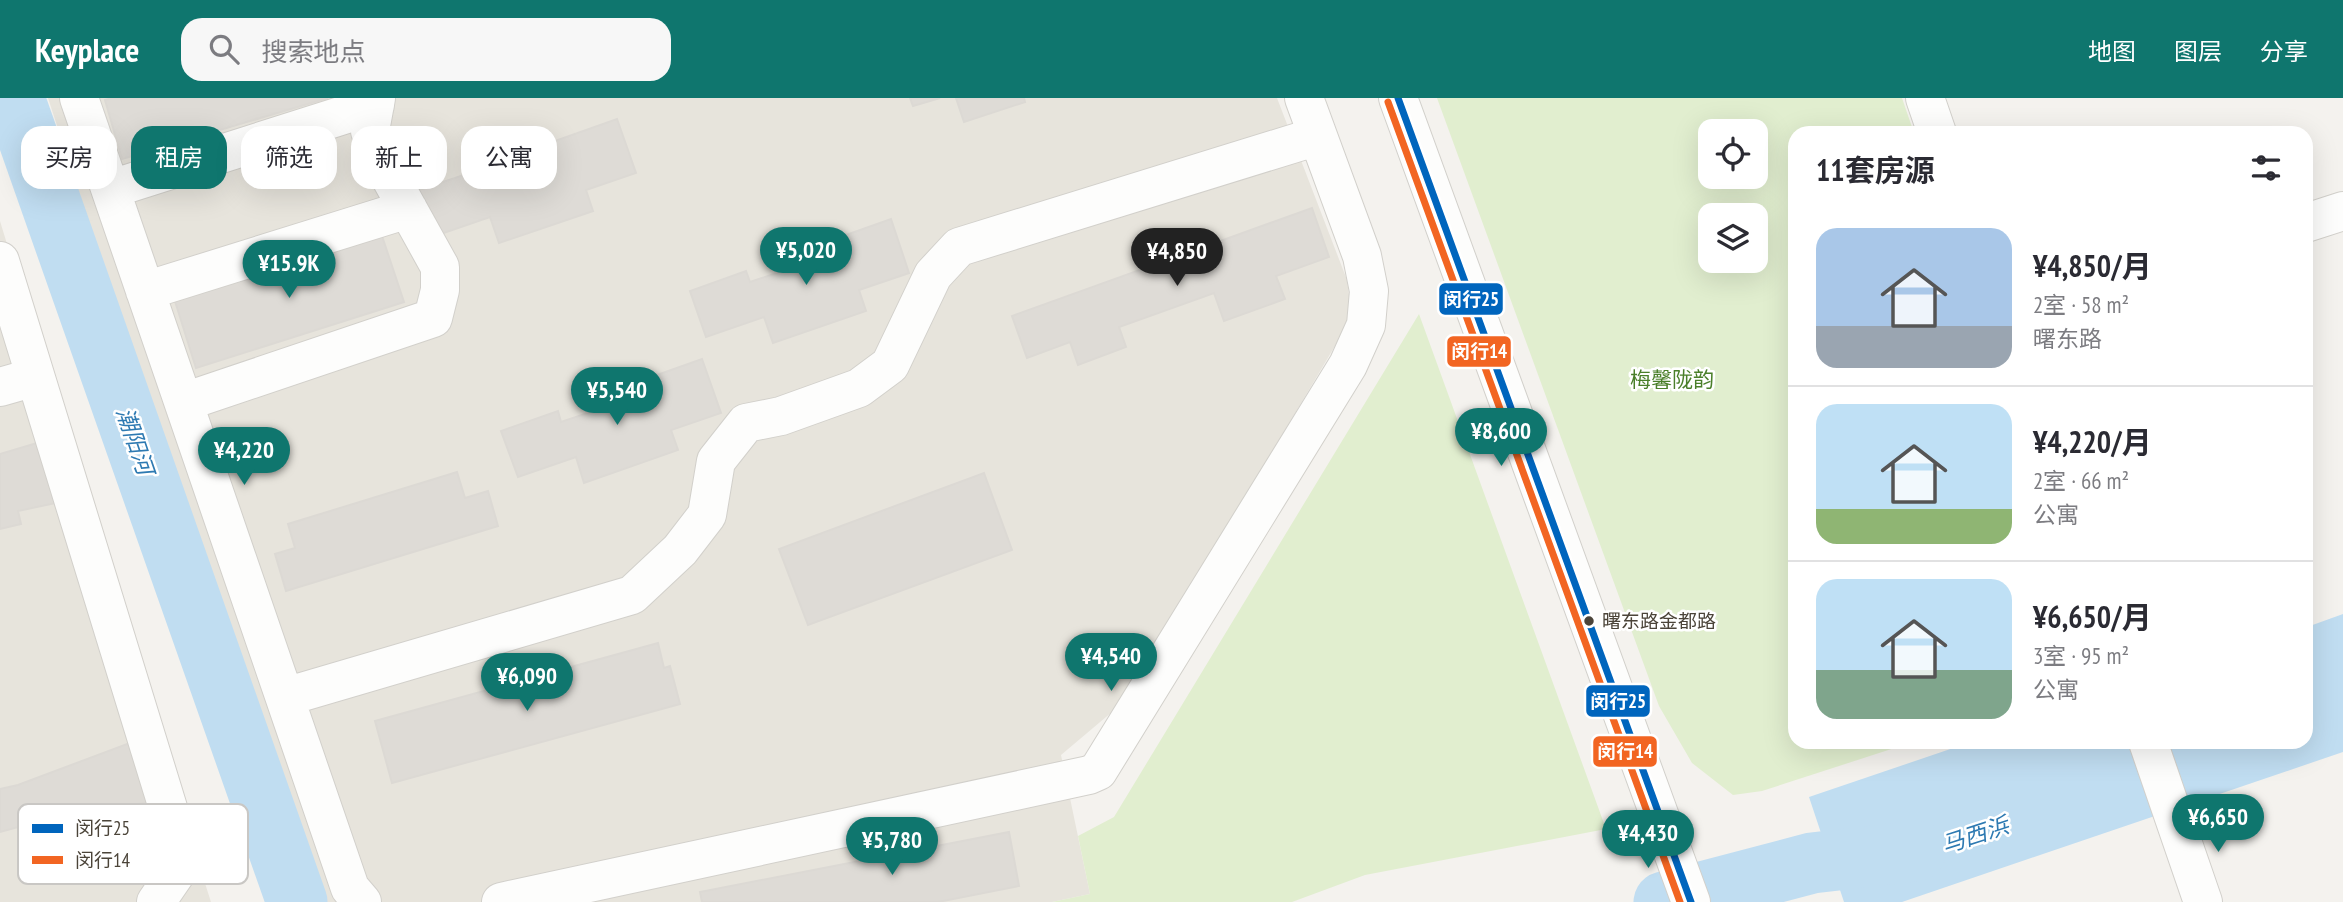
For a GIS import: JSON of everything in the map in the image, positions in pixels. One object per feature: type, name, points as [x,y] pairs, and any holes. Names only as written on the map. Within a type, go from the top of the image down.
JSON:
[{"type":"street","points":[[79,98],[89,126]]},
{"type":"street","points":[[502,902],[1098,771],[1348,365],[1366,325],[1369,291],[1362,256],[1304,98]]},
{"type":"street","points":[[1398,98],[1692,902]]},
{"type":"street","points":[[1925,98],[1935,126]]},
{"type":"street","points":[[117,187],[376,101],[370,131],[379,157],[440,267],[440,290],[433,318],[184,402]]},
{"type":"street","points":[[285,697],[632,595],[680,550],[707,515],[716,461],[746,423],[781,416],[859,388],[890,365],[933,275],[960,247],[1318,136]]},
{"type":"street","points":[[111,189],[350,888],[362,902]]},
{"type":"street","points":[[145,291],[408,209]]},
{"type":"street","points":[[2313,221],[2343,211]]},
{"type":"street","points":[[0,261],[18,382],[165,804]]},
{"type":"street","points":[[2150,749],[2203,902]]},
{"type":"street","points":[[156,902],[168,884]]},
{"type":"shaded area","points":[[48,98],[1277,98],[1347,280],[1352,317],[1125,701],[1061,755],[1090,894],[1052,902],[312,902],[78,189],[117,189],[117,126],[57,126]]},
{"type":"shaded area","points":[[0,221],[180,804],[18,804],[18,884],[205,884],[211,902],[0,902]]},
{"type":"green space","name":"梅馨陇韵","points":[[1437,98],[1902,98],[1912,126],[1788,126],[1788,749],[1891,749],[1762,791],[1733,795],[1692,763],[1659,706]]},
{"type":"green space","points":[[1419,314],[1606,829],[1365,875],[1292,902],[1052,902],[1090,894],[1078,836],[1114,817]]},
{"type":"water","points":[[2343,614],[2343,752],[1902,902],[1844,902],[1809,797],[1950,749],[2313,749],[2313,625]]},
{"type":"building","points":[[328,98],[227,128],[131,126],[131,156],[122,159],[117,142],[117,126],[112,126],[105,100]]},
{"type":"building","points":[[910,98],[940,98],[913,106]]},
{"type":"building","points":[[956,98],[1024,98],[1025,102],[964,122]]},
{"type":"building","points":[[617,119],[636,173],[586,190],[593,211],[499,243],[490,217],[432,237],[416,191],[447,189],[447,181],[461,176],[461,189],[557,189],[557,140]]},
{"type":"building","points":[[1312,208],[1329,257],[1276,276],[1285,299],[1224,321],[1214,293],[1119,327],[1126,347],[1078,365],[1070,342],[1027,358],[1012,316]]},
{"type":"building","points":[[891,219],[909,273],[859,290],[866,311],[773,343],[764,317],[706,337],[690,291],[746,271],[750,282],[827,256],[823,243]]},
{"type":"building","points":[[381,233],[404,302],[196,368],[174,298]]},
{"type":"building","points":[[702,359],[721,413],[671,430],[678,450],[584,483],[576,457],[518,477],[501,431],[558,411],[561,422],[639,396],[634,383]]},
{"type":"building","points":[[47,440],[65,501],[18,511],[21,524],[0,529],[0,454]]},
{"type":"building","points":[[457,472],[465,498],[488,491],[498,526],[286,591],[275,554],[295,548],[288,524]]},
{"type":"building","points":[[984,473],[1012,550],[808,625],[779,549]]},
{"type":"building","points":[[658,643],[664,668],[670,666],[680,704],[392,783],[375,721]]},
{"type":"building","points":[[143,738],[157,800],[138,804],[18,804],[18,827],[0,832],[0,789],[18,785]]},
{"type":"building","points":[[1009,832],[1019,886],[938,902],[702,902],[700,892]]},
{"type":"waterway","name":"潮阳河","points":[[14,98],[297,902]]},
{"type":"waterway","name":"马西浜","points":[[1664,902],[1812,863],[1916,851]]},
{"type":"transit line","name":"闵行25","points":[[1398,98],[1691,902]]},
{"type":"transit line","name":"闵行14","points":[[1388,102],[1680,902]]},
{"type":"place","name":"曙东路金都路","points":[[1589,621]]}]
